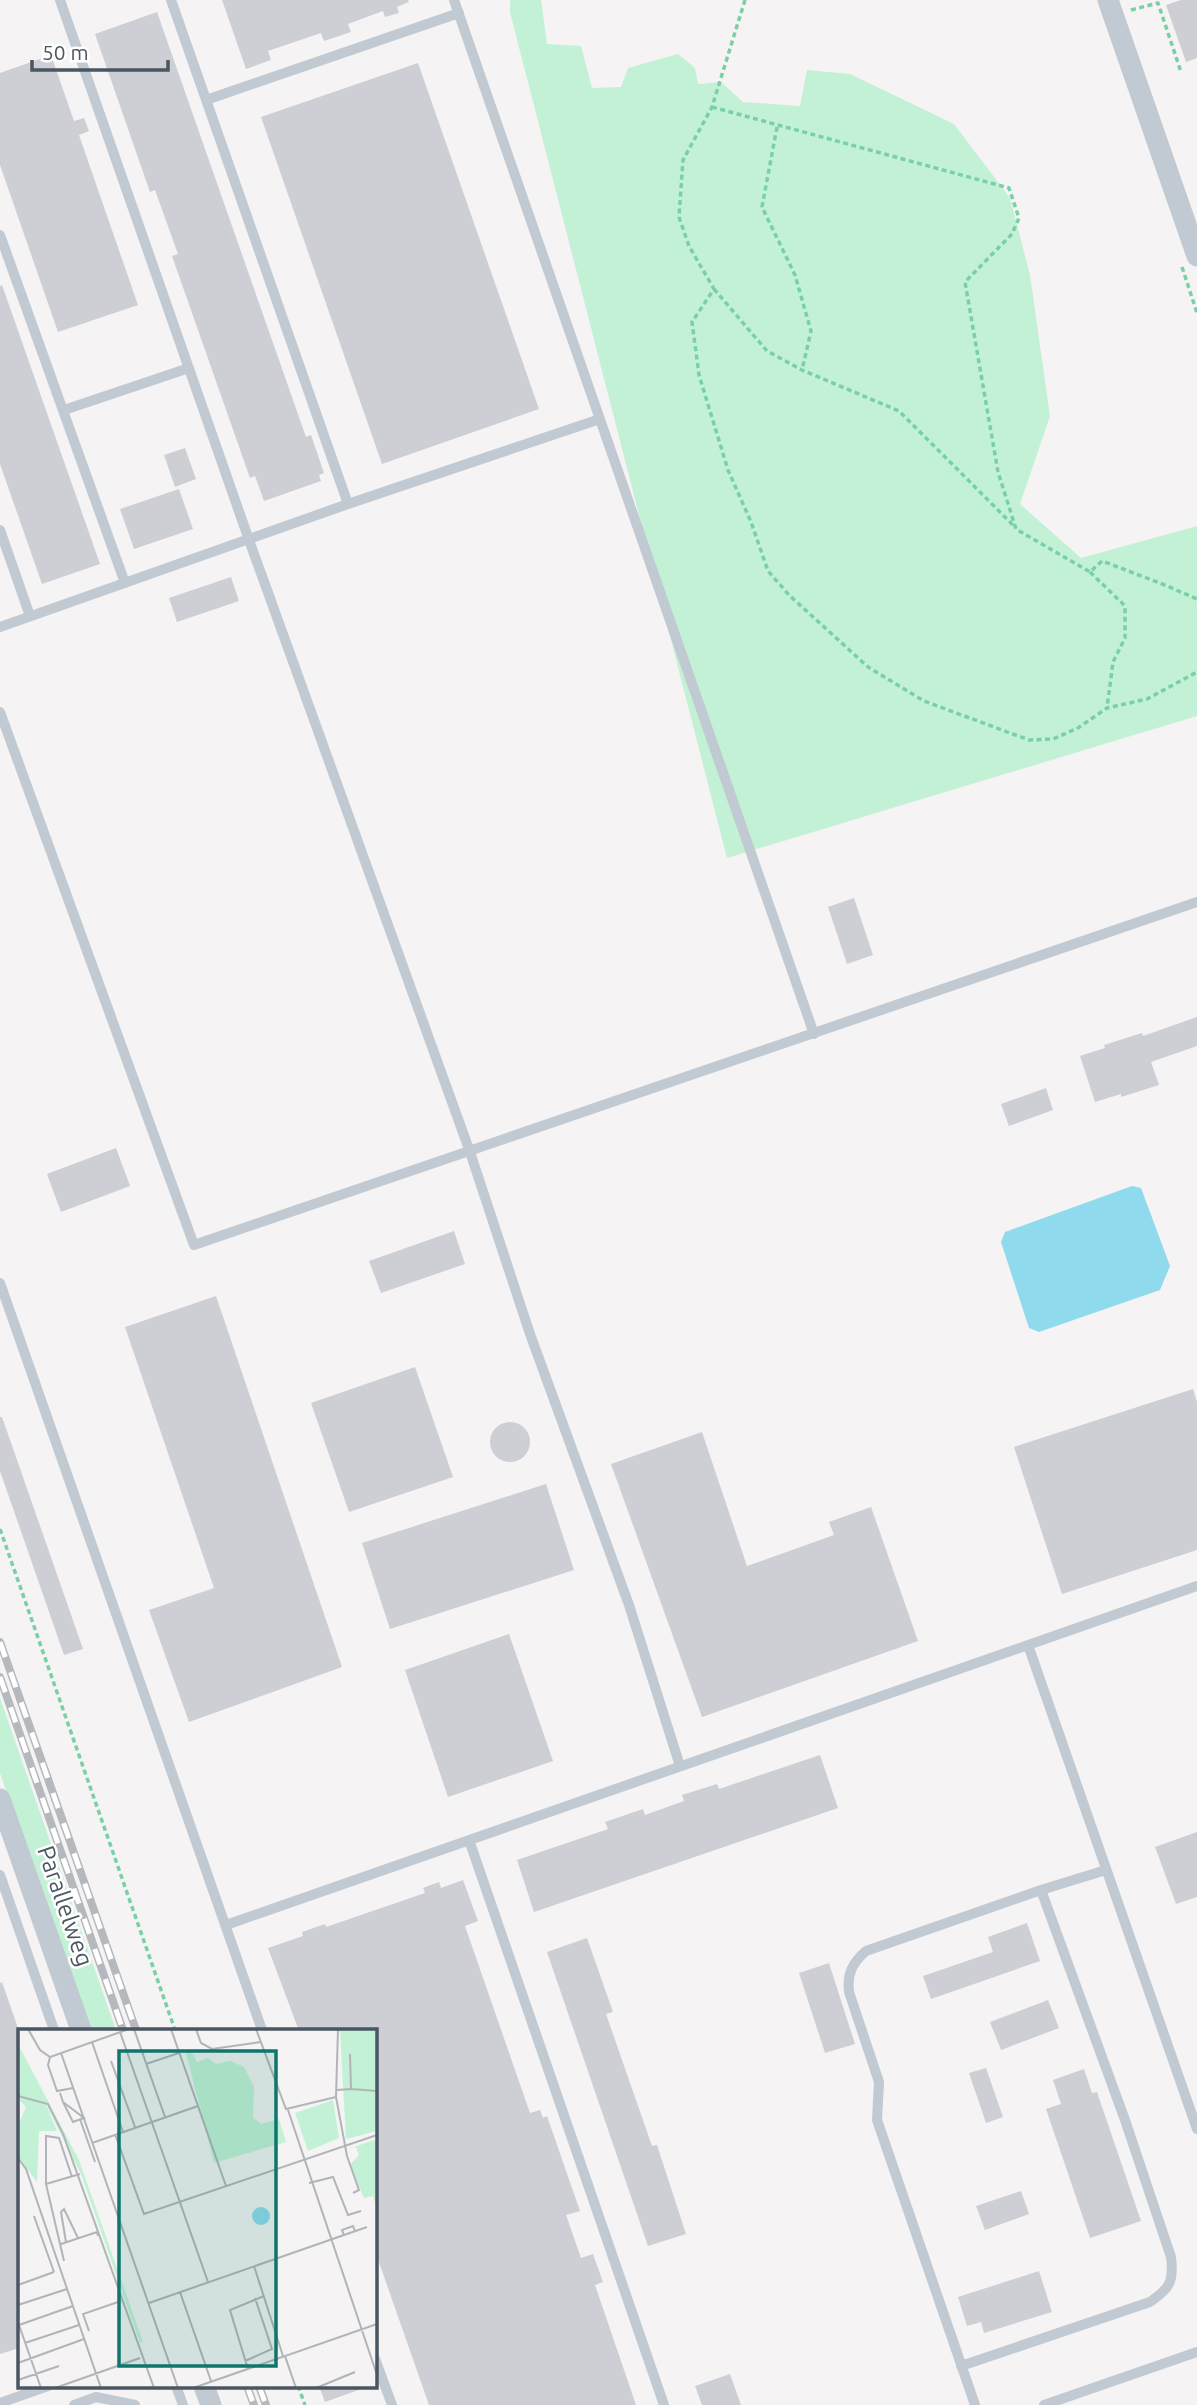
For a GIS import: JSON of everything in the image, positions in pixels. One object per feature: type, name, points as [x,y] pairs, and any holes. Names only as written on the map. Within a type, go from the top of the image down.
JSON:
[{"type":"street","points":[[1110,7],[1197,256]]},
{"type":"street","name":"Parallelweg","points":[[0,1799],[79,2029]]},
{"type":"street","points":[[205,2388],[211,2405]]},
{"type":"lane","points":[[60,0],[249,540],[470,1152],[530,1334],[629,1605],[680,1766]]},
{"type":"lane","points":[[171,0],[348,504]]},
{"type":"lane","points":[[454,0],[814,1034]]},
{"type":"lane","points":[[206,100],[459,13]]},
{"type":"lane","points":[[0,235],[125,583]]},
{"type":"lane","points":[[64,410],[188,368]]},
{"type":"lane","points":[[0,627],[348,504],[600,419]]},
{"type":"lane","points":[[0,530],[30,616]]},
{"type":"lane","points":[[0,712],[194,1245],[1197,902]]},
{"type":"lane","points":[[0,1283],[261,2029]]},
{"type":"lane","points":[[226,1925],[1197,1586]]},
{"type":"lane","points":[[1028,1645],[1197,2129]]},
{"type":"lane","points":[[469,1840],[664,2405]]},
{"type":"lane","points":[[975,2405],[877,2120],[879,2082],[849,1992],[851,1967],[866,1951],[1106,1870]]},
{"type":"lane","points":[[0,1875],[6,1910],[53,2029]]},
{"type":"lane","points":[[961,2366],[1150,2302],[1164,2291],[1172,2280],[1171,2257],[1125,2120],[1041,1890]]},
{"type":"lane","points":[[1044,2405],[1197,2352]]},
{"type":"lane","points":[[376,2361],[392,2405]]},
{"type":"lane","points":[[0,2403],[42,2388]]},
{"type":"lane","points":[[177,2388],[183,2405]]},
{"type":"lane","points":[[74,2405],[96,2397],[135,2405]]},
{"type":"path","points":[[745,0],[712,107],[683,160],[678,217],[689,246],[714,289],[767,351],[802,370],[899,411],[1016,528],[1090,572],[1125,606],[1125,638],[1113,662],[1107,708]]},
{"type":"path","points":[[1110,7],[1158,3],[1181,72]]},
{"type":"path","points":[[712,107],[777,127],[1009,188],[1020,218],[1012,234],[965,282],[998,472],[1016,528]]},
{"type":"path","points":[[777,127],[761,207],[795,275],[811,331],[802,370]]},
{"type":"path","points":[[714,289],[692,322],[699,375],[729,470],[768,571],[777,583],[868,667],[924,701],[1029,740],[1053,739],[1078,728],[1107,708],[1147,699],[1197,672]]},
{"type":"path","points":[[1090,572],[1102,561],[1197,599]]},
{"type":"path","points":[[0,1529],[174,2029]]},
{"type":"path","points":[[299,2388],[305,2405]]},
{"type":"green space","points":[[510,0],[541,0],[547,44],[581,46],[592,88],[621,87],[628,68],[678,54],[695,68],[698,84],[721,82],[743,102],[800,106],[807,70],[850,74],[954,124],[1010,198],[1030,275],[1050,416],[1020,504],[1081,558],[1197,526],[1197,716],[727,858],[510,12]]},
{"type":"green space","points":[[0,1698],[116,2029],[89,2029],[0,1773]]},
{"type":"water","points":[[1132,1186],[1141,1188],[1170,1266],[1160,1290],[1039,1332],[1029,1328],[1001,1242],[1005,1232]]},
{"type":"building","points":[[222,0],[409,2],[397,7],[399,13],[385,17],[383,11],[348,24],[351,32],[324,41],[321,33],[268,51],[271,60],[246,69]]},
{"type":"building","points":[[1181,0],[1197,0],[1197,58],[1186,62],[1166,5]]},
{"type":"building","points":[[157,12],[306,437],[311,435],[324,473],[319,475],[321,481],[264,501],[255,476],[250,478],[172,256],[178,254],[155,190],[150,192],[95,34]]},
{"type":"building","points":[[51,55],[74,121],[84,118],[89,131],[79,135],[138,305],[58,332],[0,165],[0,73]]},
{"type":"building","points":[[418,63],[539,409],[382,464],[261,117]]},
{"type":"building","points":[[2,285],[100,564],[42,584],[0,464]]},
{"type":"building","points":[[185,448],[196,479],[175,487],[164,455]]},
{"type":"building","points":[[179,489],[193,529],[134,549],[120,509]]},
{"type":"building","points":[[231,577],[239,601],[177,622],[169,598]]},
{"type":"building","points":[[854,898],[873,955],[847,964],[828,907]]},
{"type":"building","points":[[1197,1017],[1197,1046],[1151,1062],[1159,1085],[1095,1102],[1080,1056],[1105,1048],[1104,1045],[1142,1033],[1143,1036]]},
{"type":"building","points":[[1046,1088],[1053,1110],[1009,1126],[1001,1104]]},
{"type":"building","points":[[116,1148],[130,1186],[61,1212],[47,1174]]},
{"type":"building","points":[[454,1231],[465,1264],[381,1293],[369,1261]]},
{"type":"building","points":[[216,1296],[342,1667],[189,1722],[149,1610],[214,1588],[125,1327]]},
{"type":"building","points":[[415,1367],[453,1477],[349,1512],[311,1403]]},
{"type":"building","points":[[1193,1389],[1197,1402],[1197,1550],[1062,1594],[1014,1447]]},
{"type":"building","points":[[0,1417],[83,1649],[64,1655],[0,1471]]},
{"type":"building","points":[[510,1422],[524,1428],[530,1442],[524,1456],[510,1462],[496,1456],[490,1442],[496,1428]]},
{"type":"building","points":[[702,1432],[747,1566],[834,1535],[829,1522],[871,1507],[918,1641],[702,1717],[611,1464]]},
{"type":"building","points":[[546,1484],[574,1570],[390,1629],[362,1543]]},
{"type":"building","points":[[509,1634],[553,1761],[448,1797],[405,1670]]},
{"type":"building","points":[[820,1755],[838,1808],[534,1912],[517,1860],[608,1829],[605,1822],[643,1809],[645,1815],[684,1801],[682,1795],[717,1784],[719,1789]]},
{"type":"building","points":[[1197,1832],[1197,1897],[1176,1904],[1155,1847]]},
{"type":"building","points":[[463,1880],[478,1921],[465,1926],[530,2113],[540,2110],[543,2118],[547,2116],[580,2211],[566,2215],[581,2258],[593,2254],[603,2282],[595,2285],[636,2405],[429,2405],[376,2254],[376,2029],[298,2029],[268,1948],[303,1936],[302,1932],[325,1924],[326,1927],[425,1893],[423,1888],[439,1882],[441,1888]]},
{"type":"building","points":[[1027,1923],[1040,1961],[931,1999],[923,1976],[993,1952],[988,1937]]},
{"type":"building","points":[[587,1938],[613,2012],[606,2014],[652,2146],[657,2145],[686,2234],[648,2246],[547,1952]]},
{"type":"building","points":[[829,1963],[855,2044],[825,2053],[799,1973]]},
{"type":"building","points":[[2,1982],[18,2029],[18,2348],[0,2354]]},
{"type":"building","points":[[1048,2000],[1059,2028],[1001,2050],[990,2022]]},
{"type":"building","points":[[986,2068],[1003,2117],[986,2123],[969,2073]]},
{"type":"building","points":[[1084,2069],[1092,2093],[1097,2092],[1141,2221],[1090,2238],[1046,2109],[1061,2104],[1053,2080]]},
{"type":"building","points":[[1021,2191],[1029,2214],[985,2230],[976,2206]]},
{"type":"building","points":[[1039,2271],[1052,2312],[984,2333],[981,2322],[967,2326],[958,2297]]},
{"type":"building","points":[[730,2374],[741,2405],[702,2405],[695,2386]]},
{"type":"building","points":[[320,2388],[364,2388],[325,2402]]},
{"type":"railway","points":[[0,1642],[136,2029]]},
{"type":"railway","points":[[0,1677],[123,2029]]},
{"type":"railway","points":[[248,2388],[254,2405]]},
{"type":"railway","points":[[260,2388],[266,2405]]}]
